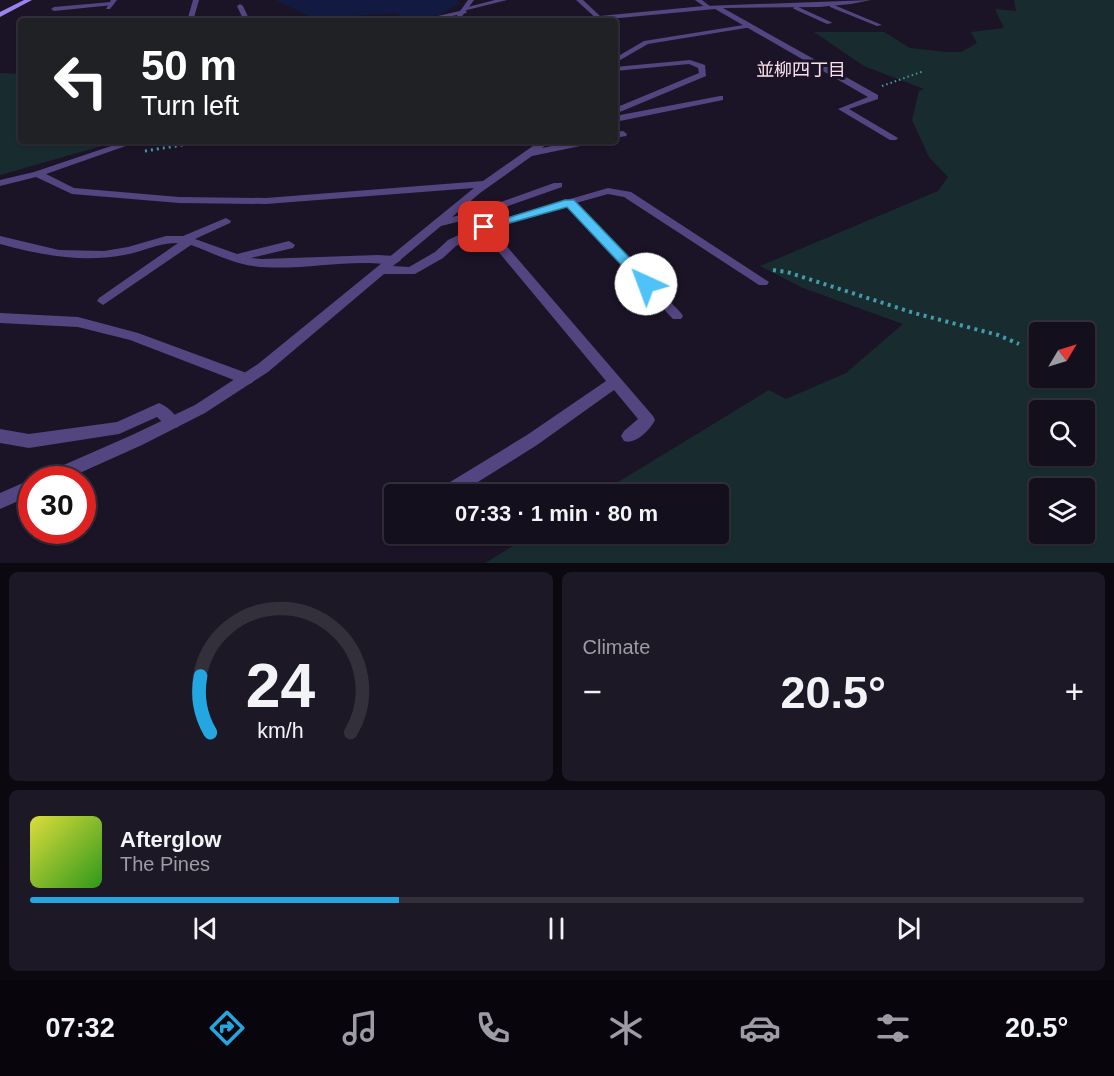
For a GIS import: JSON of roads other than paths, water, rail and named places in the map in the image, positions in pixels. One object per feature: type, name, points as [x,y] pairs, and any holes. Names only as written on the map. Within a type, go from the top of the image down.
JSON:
[{"type":"street","points":[[0,15],[29,0]]},
{"type":"street","points":[[191,18],[197,4],[196,0]]},
{"type":"street","points":[[457,18],[466,10],[471,0]]},
{"type":"street","points":[[432,18],[504,0]]},
{"type":"street","points":[[579,0],[598,18],[712,7],[832,6],[868,0]]},
{"type":"street","points":[[698,0],[750,26],[875,97],[842,109],[893,138]]},
{"type":"street","points":[[54,9],[111,4]]},
{"type":"street","points":[[240,6],[246,18]]},
{"type":"street","points":[[832,6],[879,25]]},
{"type":"street","points":[[796,8],[829,23]]},
{"type":"street","points":[[618,59],[646,42],[750,26]]},
{"type":"street","points":[[618,69],[690,62],[702,67],[703,74],[618,110]]},
{"type":"street","points":[[618,117],[720,98]]},
{"type":"street","points":[[0,183],[37,174],[126,144]]},
{"type":"street","points":[[78,466],[173,423],[247,379],[312,330],[485,184],[542,144]]},
{"type":"street","points":[[525,155],[576,144]]},
{"type":"street","points":[[37,174],[72,191],[179,200],[266,201],[485,184]]},
{"type":"street","points":[[437,224],[473,215],[558,185]]},
{"type":"street","points":[[383,270],[411,271],[439,255],[452,243],[484,227],[608,191],[627,194],[763,282]]},
{"type":"street","points":[[570,202],[677,316]]},
{"type":"street","points":[[103,301],[185,242],[226,221]]},
{"type":"street","points":[[484,227],[648,420],[629,436]]},
{"type":"street","points":[[0,240],[55,255],[73,257],[122,252],[178,239],[232,258],[263,264],[373,258],[395,260]]},
{"type":"street","points":[[232,258],[289,245]]},
{"type":"street","points":[[0,318],[78,322],[133,336],[247,379]]},
{"type":"street","points":[[461,484],[532,440],[615,382]]},
{"type":"street","points":[[0,436],[29,441],[119,428],[159,409],[173,423]]},
{"type":"street","points":[[0,501],[18,493]]},
{"type":"water","points":[[275,0],[458,0],[458,4],[440,15],[426,18],[406,18],[395,13],[314,18]]},
{"type":"district","name":"並柳四丁目","points":[[801,70]]}]
